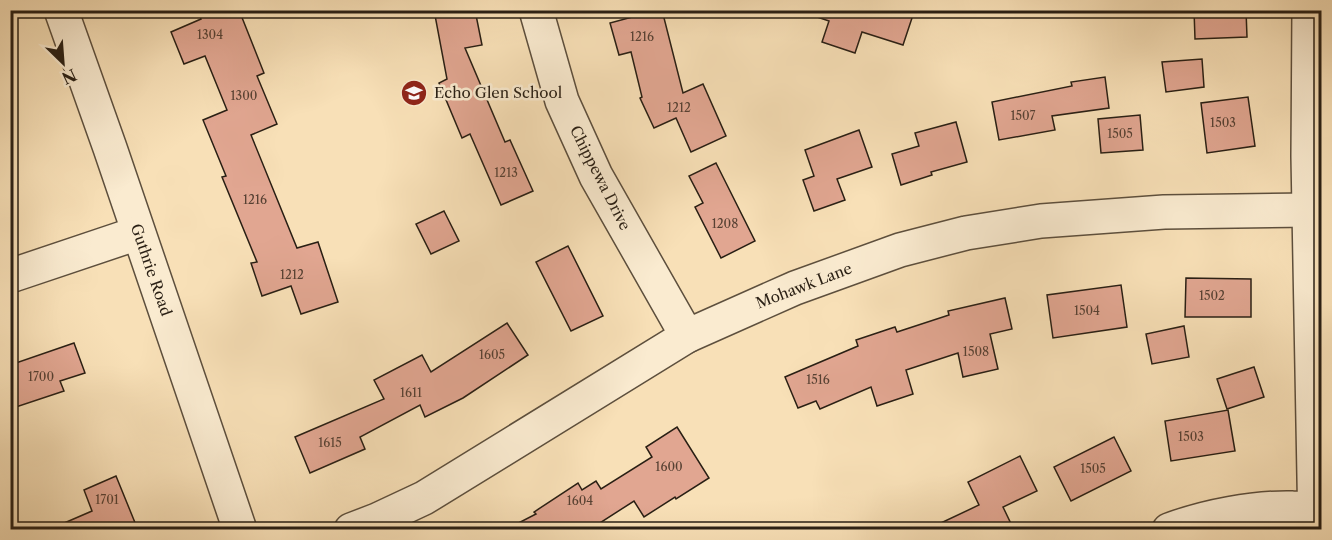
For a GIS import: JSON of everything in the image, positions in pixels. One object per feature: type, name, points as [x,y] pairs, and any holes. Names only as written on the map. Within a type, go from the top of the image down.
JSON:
[{"type":"street","name":"Guthrie Road","points":[[61,10],[240,530]]},
{"type":"street","name":"Chippewa Drive","points":[[536,10],[562,101],[596,176],[687,336]]},
{"type":"street","points":[[1169,530],[1193,521],[1263,509],[1294,508],[1317,516],[1312,431],[1310,210],[1313,28]]},
{"type":"street","name":"Mohawk Lane","points":[[351,530],[424,498],[687,336],[805,284],[900,250],[966,233],[1041,221],[1164,212],[1310,210]]},
{"type":"street","points":[[10,276],[138,233]]},
{"type":"building","points":[[197,10],[239,10],[264,73],[257,76],[277,124],[251,135],[297,248],[318,242],[338,302],[301,314],[291,286],[262,296],[251,263],[257,262],[222,177],[226,176],[203,120],[227,110],[205,56],[184,64],[171,32],[201,19]]},
{"type":"building","points":[[434,10],[475,10],[482,45],[465,48],[505,142],[510,140],[533,191],[501,205],[470,134],[462,138],[439,83],[447,79]]},
{"type":"building","points":[[662,10],[683,93],[703,84],[726,136],[691,152],[676,118],[654,128],[640,98],[642,97],[631,52],[619,55],[610,23]]},
{"type":"building","points":[[811,10],[900,10],[913,15],[903,45],[862,32],[855,53],[822,42],[829,21],[811,15]]},
{"type":"building","points":[[1194,10],[1246,10],[1247,37],[1195,39]]},
{"type":"building","points":[[1202,59],[1204,87],[1166,92],[1162,62]]},
{"type":"building","points":[[1105,77],[1109,108],[1052,116],[1055,130],[999,140],[992,102],[1072,86],[1071,82]]},
{"type":"building","points":[[1248,97],[1255,146],[1207,153],[1201,103]]},
{"type":"building","points":[[1140,115],[1143,150],[1101,153],[1098,119]]},
{"type":"building","points":[[956,122],[967,162],[931,172],[932,175],[901,185],[892,154],[919,146],[915,133]]},
{"type":"building","points":[[859,130],[872,167],[837,179],[845,200],[814,211],[803,180],[814,176],[805,150]]},
{"type":"building","points":[[716,163],[755,241],[721,258],[695,207],[703,203],[689,176]]},
{"type":"building","points":[[444,211],[459,241],[431,254],[416,224]]},
{"type":"building","points":[[568,246],[603,316],[571,331],[536,262]]},
{"type":"building","points":[[1186,278],[1251,279],[1251,317],[1185,317]]},
{"type":"building","points":[[1121,285],[1127,327],[1053,338],[1047,295]]},
{"type":"building","points":[[1005,298],[1012,329],[990,334],[998,369],[963,377],[958,353],[906,370],[913,394],[877,406],[871,387],[820,409],[816,401],[798,408],[785,377],[858,346],[856,340],[895,327],[897,332],[949,315],[948,311]]},
{"type":"building","points":[[507,323],[528,355],[463,398],[425,417],[420,405],[360,437],[365,449],[310,473],[295,437],[384,399],[374,380],[422,355],[431,372]]},
{"type":"building","points":[[1184,326],[1189,357],[1152,364],[1146,334]]},
{"type":"building","points":[[74,343],[85,373],[60,381],[64,391],[10,409],[10,365]]},
{"type":"building","points":[[1254,367],[1264,397],[1227,409],[1217,379]]},
{"type":"building","points":[[1228,410],[1235,451],[1171,461],[1165,421]]},
{"type":"building","points":[[677,427],[709,478],[676,499],[675,497],[644,517],[634,501],[589,530],[505,530],[536,514],[534,512],[578,483],[582,490],[596,481],[601,489],[652,457],[646,447]]},
{"type":"building","points":[[1114,437],[1131,471],[1071,501],[1054,467]]},
{"type":"building","points":[[1020,456],[1037,491],[1003,507],[1014,530],[926,530],[979,505],[968,482]]},
{"type":"building","points":[[116,476],[138,530],[48,530],[92,511],[84,490]]},
{"type":"place","name":"Echo Glen School","points":[[414,93]]}]
